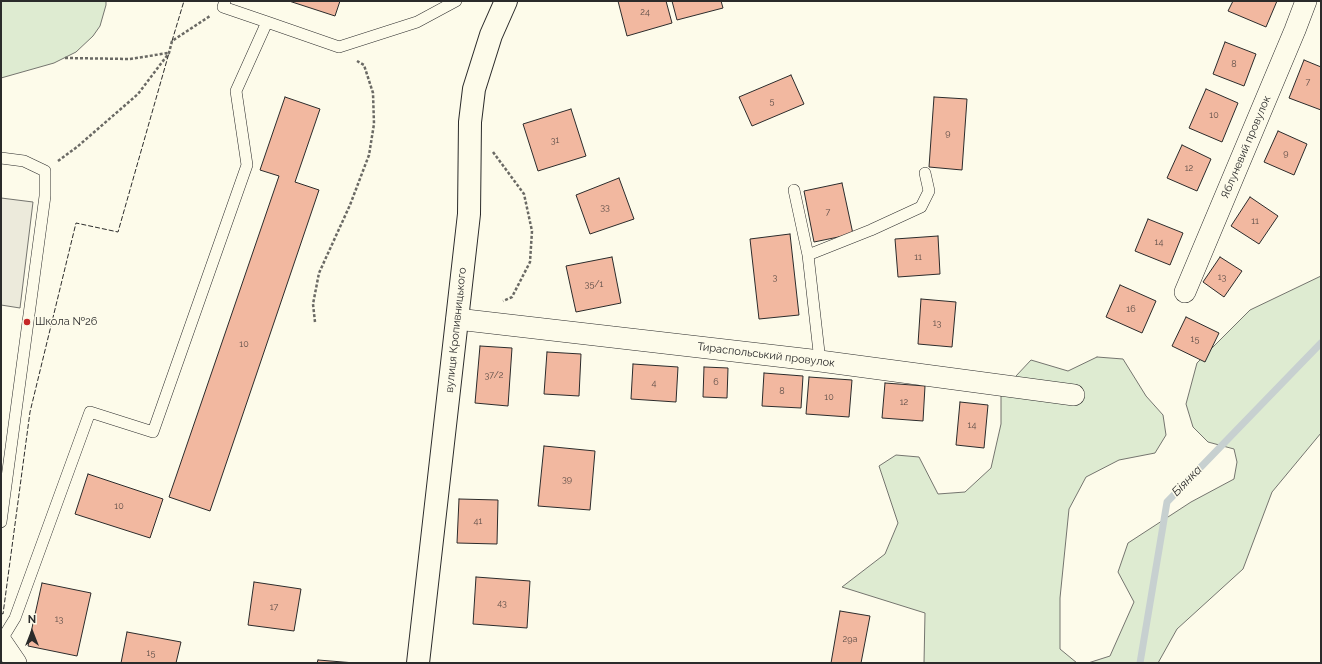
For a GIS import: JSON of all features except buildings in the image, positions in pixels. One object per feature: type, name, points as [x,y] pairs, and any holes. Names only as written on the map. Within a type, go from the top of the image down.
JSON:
[{"type":"main road","name":"вулиця Кропивницького","points":[[418,663],[469,214],[470,122],[474,89],[489,41],[506,1]]},
{"type":"street","name":"Яблуневий провулок","points":[[1185,292],[1306,1]]},
{"type":"street","name":"Тираспольський провулок","points":[[457,319],[820,361],[1074,395]]},
{"type":"street","points":[[1,641],[16,663]]},
{"type":"lane","points":[[224,4],[266,22],[339,47],[417,22],[456,1]]},
{"type":"lane","points":[[1,641],[15,618],[90,412],[153,432],[247,165],[236,91],[266,22]]},
{"type":"lane","points":[[1,158],[24,161],[45,171],[45,196],[1,521]]},
{"type":"lane","points":[[808,255],[871,230],[922,207],[929,191],[925,173]]},
{"type":"lane","points":[[794,190],[808,255],[820,361]]},
{"type":"path","points":[[45,171],[77,148],[138,94],[169,53],[172,41],[224,4]]},
{"type":"path","points":[[314,322],[313,304],[319,273],[350,205],[369,155],[374,124],[372,93],[364,65],[339,47]]},
{"type":"path","points":[[65,58],[130,59],[169,53]]},
{"type":"path","points":[[492,150],[524,194],[532,231],[530,262],[512,297],[498,303]]},
{"type":"green space","points":[[1,1],[106,1],[106,5],[100,26],[93,36],[76,52],[54,63],[1,78]]},
{"type":"green space","points":[[1321,276],[1321,433],[1272,492],[1243,569],[1177,629],[1158,663],[1088,663],[1110,656],[1134,602],[1118,572],[1128,543],[1191,502],[1234,479],[1237,462],[1234,449],[1208,442],[1193,427],[1186,404],[1197,363],[1250,310]]},
{"type":"green space","points":[[1097,357],[1123,359],[1146,396],[1163,415],[1166,435],[1155,453],[1119,460],[1086,477],[1069,509],[1060,598],[1060,649],[1077,663],[924,663],[925,613],[842,587],[885,554],[898,523],[879,466],[896,455],[919,457],[938,494],[965,492],[991,468],[1001,424],[1001,392],[1031,360],[1068,371]]},
{"type":"shaded area","points":[[1,198],[33,202],[20,308],[1,305]]},
{"type":"waterway","name":"Біянка","points":[[1140,663],[1167,502],[1321,343]]},
{"type":"fence","points":[[172,41],[184,1]]},
{"type":"fence","points":[[1,613],[3,614],[30,412],[76,223],[118,232],[169,53]]},
{"type":"place","name":"Школа №26","points":[[27,322]]}]
